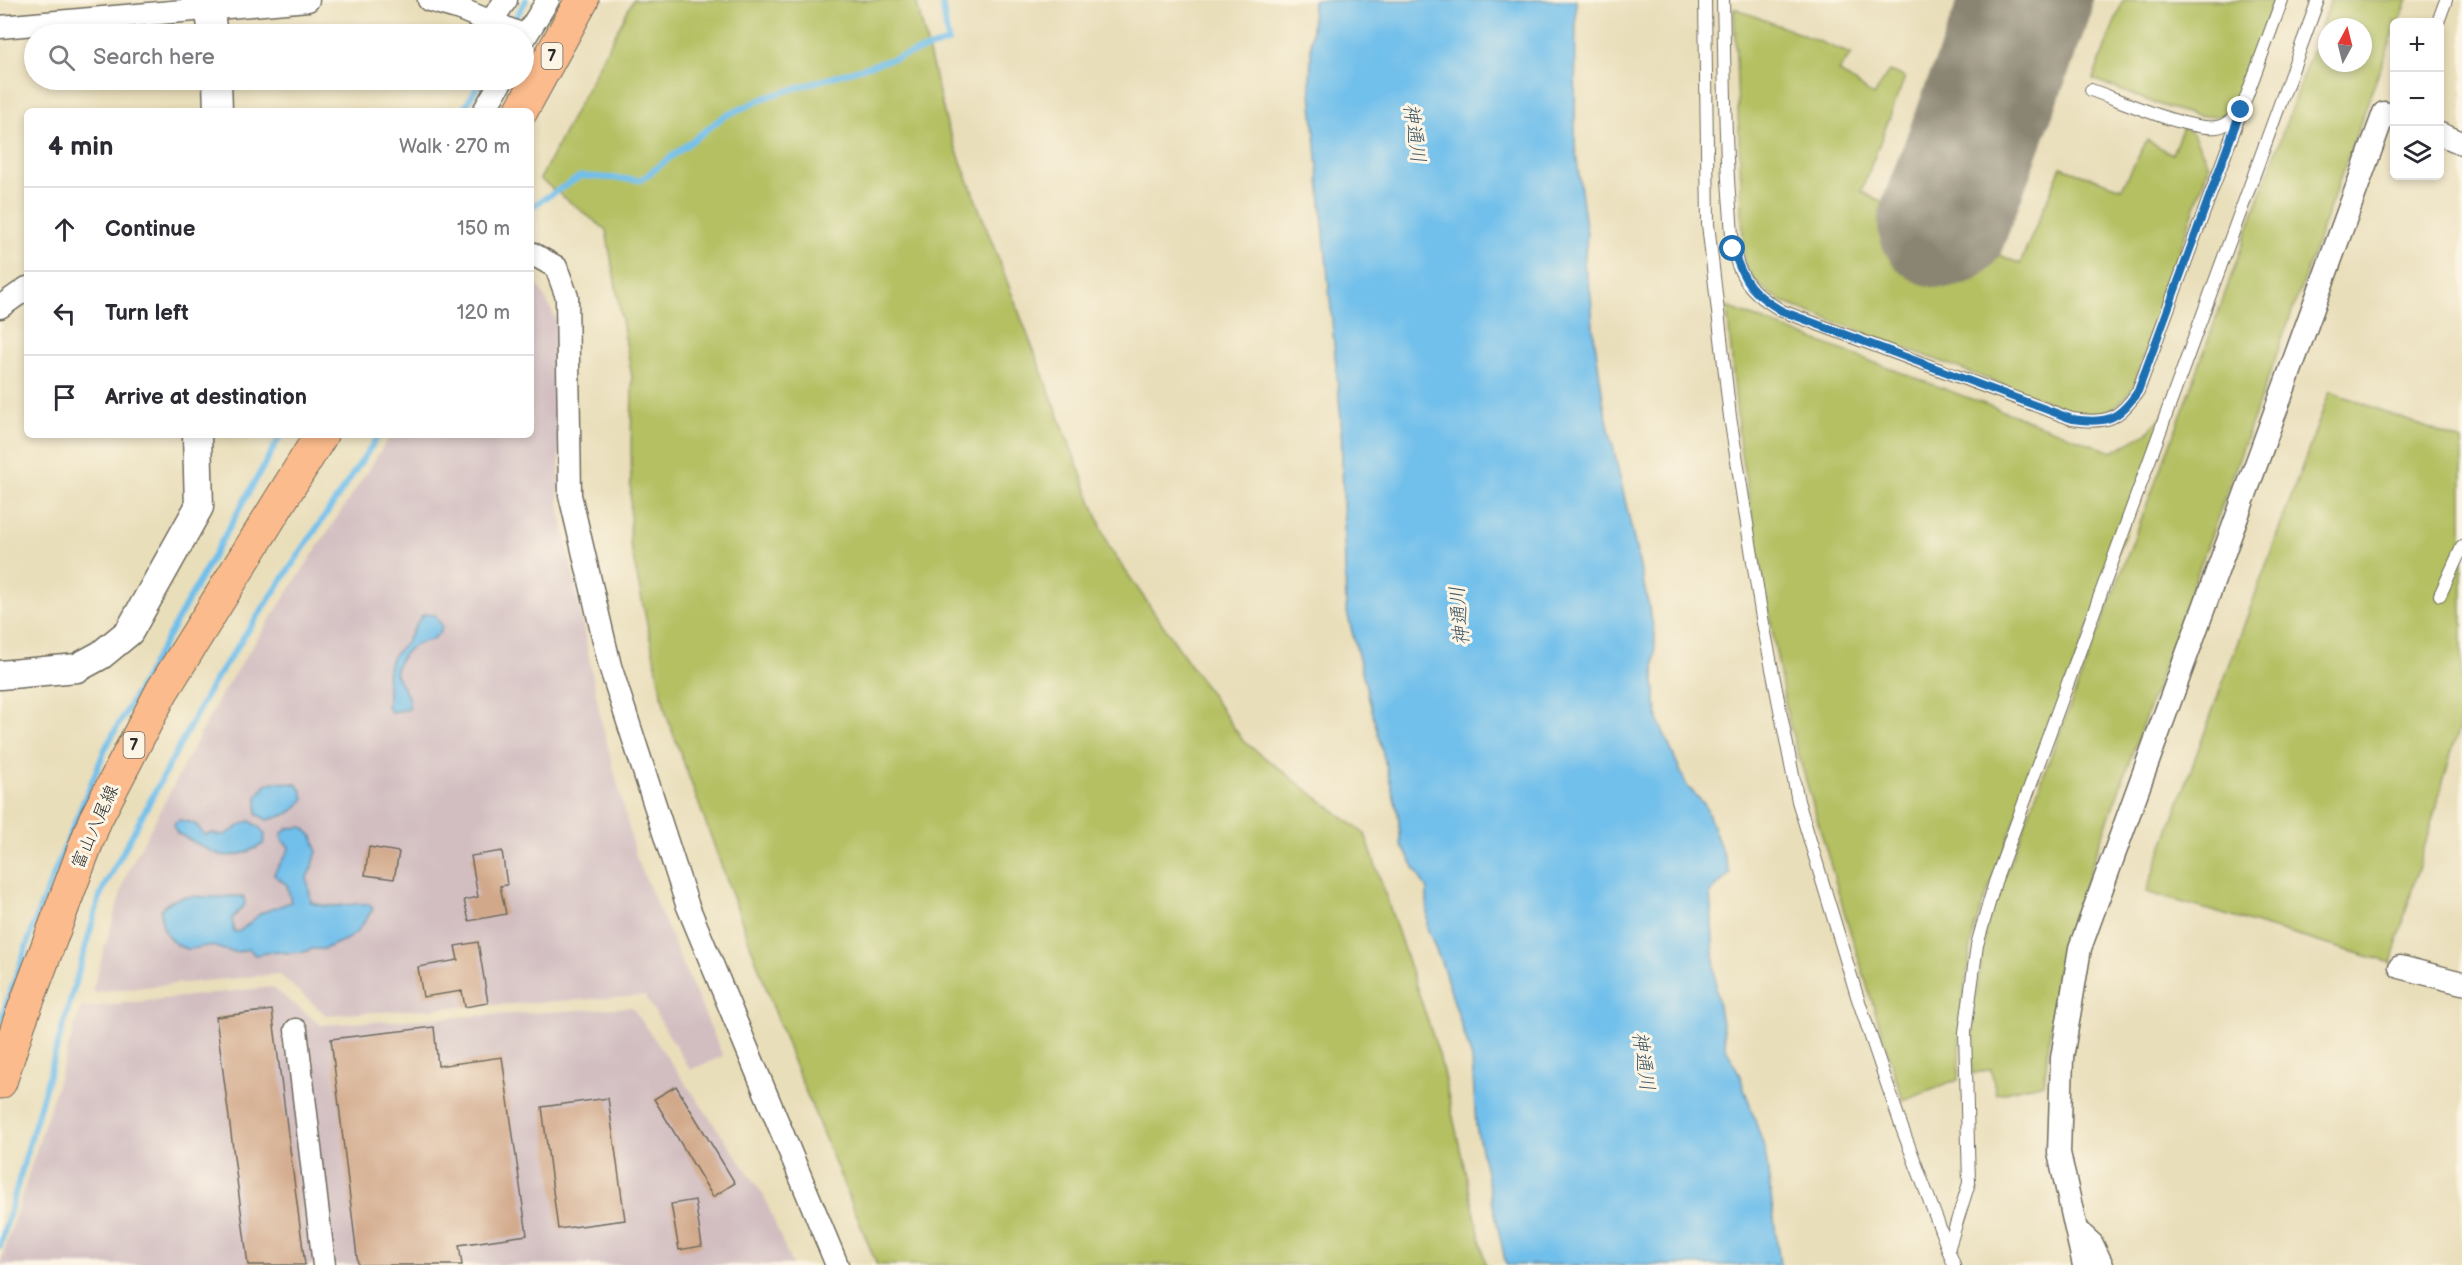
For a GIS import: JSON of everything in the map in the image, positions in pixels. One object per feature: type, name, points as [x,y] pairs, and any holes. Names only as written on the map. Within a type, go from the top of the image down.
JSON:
[{"type":"main road","name":"7","points":[[534,86],[582,0]]},
{"type":"main road","name":"7","points":[[522,108],[532,90]]},
{"type":"main road","name":"富山八尾線","points":[[0,1082],[19,1023],[95,820],[162,691],[319,438]]},
{"type":"street","points":[[48,24],[210,14],[308,0]]},
{"type":"street","points":[[429,0],[460,9],[494,24]]},
{"type":"street","points":[[506,0],[512,24]]},
{"type":"street","points":[[523,24],[548,0]]},
{"type":"street","points":[[0,27],[24,26]]},
{"type":"street","points":[[217,90],[218,108]]},
{"type":"street","points":[[486,108],[496,90]]},
{"type":"street","points":[[2084,1265],[2059,1153],[2062,1058],[2080,948],[2384,113],[2390,115]]},
{"type":"street","points":[[2444,136],[2462,143]]},
{"type":"street","points":[[534,255],[556,267],[567,297],[570,495],[610,666],[687,904],[837,1265]]},
{"type":"street","points":[[0,307],[24,290]]},
{"type":"street","points":[[0,675],[76,668],[101,656],[129,632],[199,507],[196,438]]},
{"type":"street","points":[[2400,967],[2462,983]]},
{"type":"street","points":[[296,1030],[324,1265]]},
{"type":"street","points":[[2076,1230],[2092,1244],[2102,1265]]},
{"type":"lane","points":[[1705,0],[1708,224],[1730,417],[1762,618],[1798,801],[1857,996],[1902,1128],[1954,1265]]},
{"type":"lane","points":[[1723,0],[1728,187],[1733,249],[1740,270],[1750,287],[1762,299],[1782,311],[2072,419],[2090,422],[2106,421],[2125,410],[2138,391],[2282,0]]},
{"type":"lane","points":[[1948,1250],[1970,1183],[1965,1032],[1977,945],[1995,882],[2318,0]]},
{"type":"lane","points":[[2439,18],[2446,0]]},
{"type":"lane","points":[[2091,90],[2194,126],[2218,127],[2230,121],[2241,110]]},
{"type":"lane","points":[[2440,595],[2462,547]]},
{"type":"shaded area","points":[[534,277],[560,327],[559,504],[602,724],[637,859],[723,1056],[690,1070],[645,996],[326,1015],[279,974],[92,992],[126,875],[223,691],[389,438],[534,438]]},
{"type":"shaded area","points":[[272,987],[321,1025],[632,1007],[763,1194],[792,1265],[0,1265],[81,1008]]},
{"type":"green space","points":[[633,0],[916,0],[947,125],[1109,547],[1243,741],[1365,834],[1439,1054],[1486,1265],[877,1265],[791,1056],[666,714],[630,543],[632,377],[606,230],[540,179]]},
{"type":"green space","points":[[2123,0],[2274,0],[2246,77],[2229,112],[2219,116],[2203,116],[2184,112],[2093,79]]},
{"type":"green space","points":[[2330,0],[2408,0],[2401,18],[2390,18],[2390,44],[2064,942],[2057,975],[2044,1083],[1996,1094],[1991,1069],[1972,1074],[1973,1009],[1987,923],[2185,405],[2318,34],[2318,72],[2372,72],[2372,18],[2324,18]]},
{"type":"green space","points":[[1734,8],[1851,54],[1839,71],[1874,96],[1889,71],[1905,77],[1861,192],[2020,264],[2061,167],[2122,188],[2147,140],[2172,154],[2183,127],[2193,134],[2209,165],[2133,388],[2120,403],[2100,413],[2073,411],[1785,303],[1760,286],[1744,262]]},
{"type":"green space","points":[[1727,307],[2112,452],[2147,433],[2175,401],[1974,928],[1961,1012],[1958,1080],[1903,1101],[1788,719],[1740,448]]},
{"type":"green space","points":[[2330,391],[2462,441],[2462,716],[2391,963],[2146,892]]},
{"type":"water","name":"神通川","points":[[1313,0],[1576,0],[1575,145],[1587,235],[1584,265],[1591,294],[1593,328],[1604,406],[1655,634],[1654,683],[1658,720],[1687,786],[1705,805],[1730,873],[1710,893],[1716,989],[1726,1048],[1740,1076],[1765,1150],[1780,1265],[1506,1265],[1476,1126],[1472,1059],[1443,967],[1427,928],[1427,890],[1401,844],[1398,813],[1346,608],[1341,420],[1310,81]]},
{"type":"water","points":[[424,614],[435,615],[442,626],[440,632],[432,640],[413,646],[403,655],[395,673],[409,699],[409,709],[391,712],[387,706],[389,665]]},
{"type":"water","points":[[275,782],[296,784],[302,791],[304,799],[288,814],[267,820],[257,814],[257,796],[267,784]]},
{"type":"water","points":[[180,820],[194,823],[205,835],[227,834],[250,821],[265,835],[263,844],[237,855],[218,854],[177,833],[174,827],[175,822]]},
{"type":"water","points":[[303,827],[313,837],[317,851],[307,877],[311,902],[325,906],[369,904],[373,909],[357,932],[324,949],[287,953],[277,951],[255,955],[249,949],[235,952],[203,946],[188,949],[175,944],[170,939],[164,929],[161,909],[174,900],[189,897],[244,897],[245,904],[232,919],[234,932],[240,931],[261,913],[291,902],[287,885],[274,875],[289,847],[282,840],[282,833],[289,828]]},
{"type":"building","points":[[369,847],[399,852],[394,879],[365,875]]},
{"type":"building","points":[[502,851],[507,885],[500,886],[506,914],[469,921],[464,900],[478,897],[471,856]]},
{"type":"building","points":[[478,942],[488,1003],[465,1007],[462,991],[423,997],[418,967],[458,960],[455,946]]},
{"type":"building","points":[[272,1010],[305,1265],[248,1265],[216,1017]]},
{"type":"building","points":[[434,1027],[438,1066],[502,1057],[527,1235],[459,1245],[462,1265],[358,1265],[331,1039]]},
{"type":"building","points":[[676,1086],[735,1183],[713,1197],[654,1099]]},
{"type":"building","points":[[608,1098],[625,1220],[558,1229],[542,1107]]},
{"type":"building","points":[[695,1200],[702,1246],[679,1250],[671,1204]]},
{"type":"waterway","points":[[512,24],[526,0]]},
{"type":"waterway","points":[[534,205],[581,176],[641,180],[723,117],[767,97],[948,42],[942,0]]},
{"type":"waterway","points":[[465,108],[475,90]]},
{"type":"waterway","points":[[0,1023],[38,913],[106,747],[279,438]]},
{"type":"waterway","points":[[0,1246],[101,893],[213,683],[377,438]]},
{"type":"taxiway","points":[[1998,0],[2024,9]]},
{"type":"runway","points":[[1943,223],[2027,0]]},
{"type":"route","points":[[1733,249],[1740,270],[1750,287],[1762,299],[1782,311],[2072,419],[2090,422],[2106,421],[2125,410],[2138,391],[2241,110]]}]
